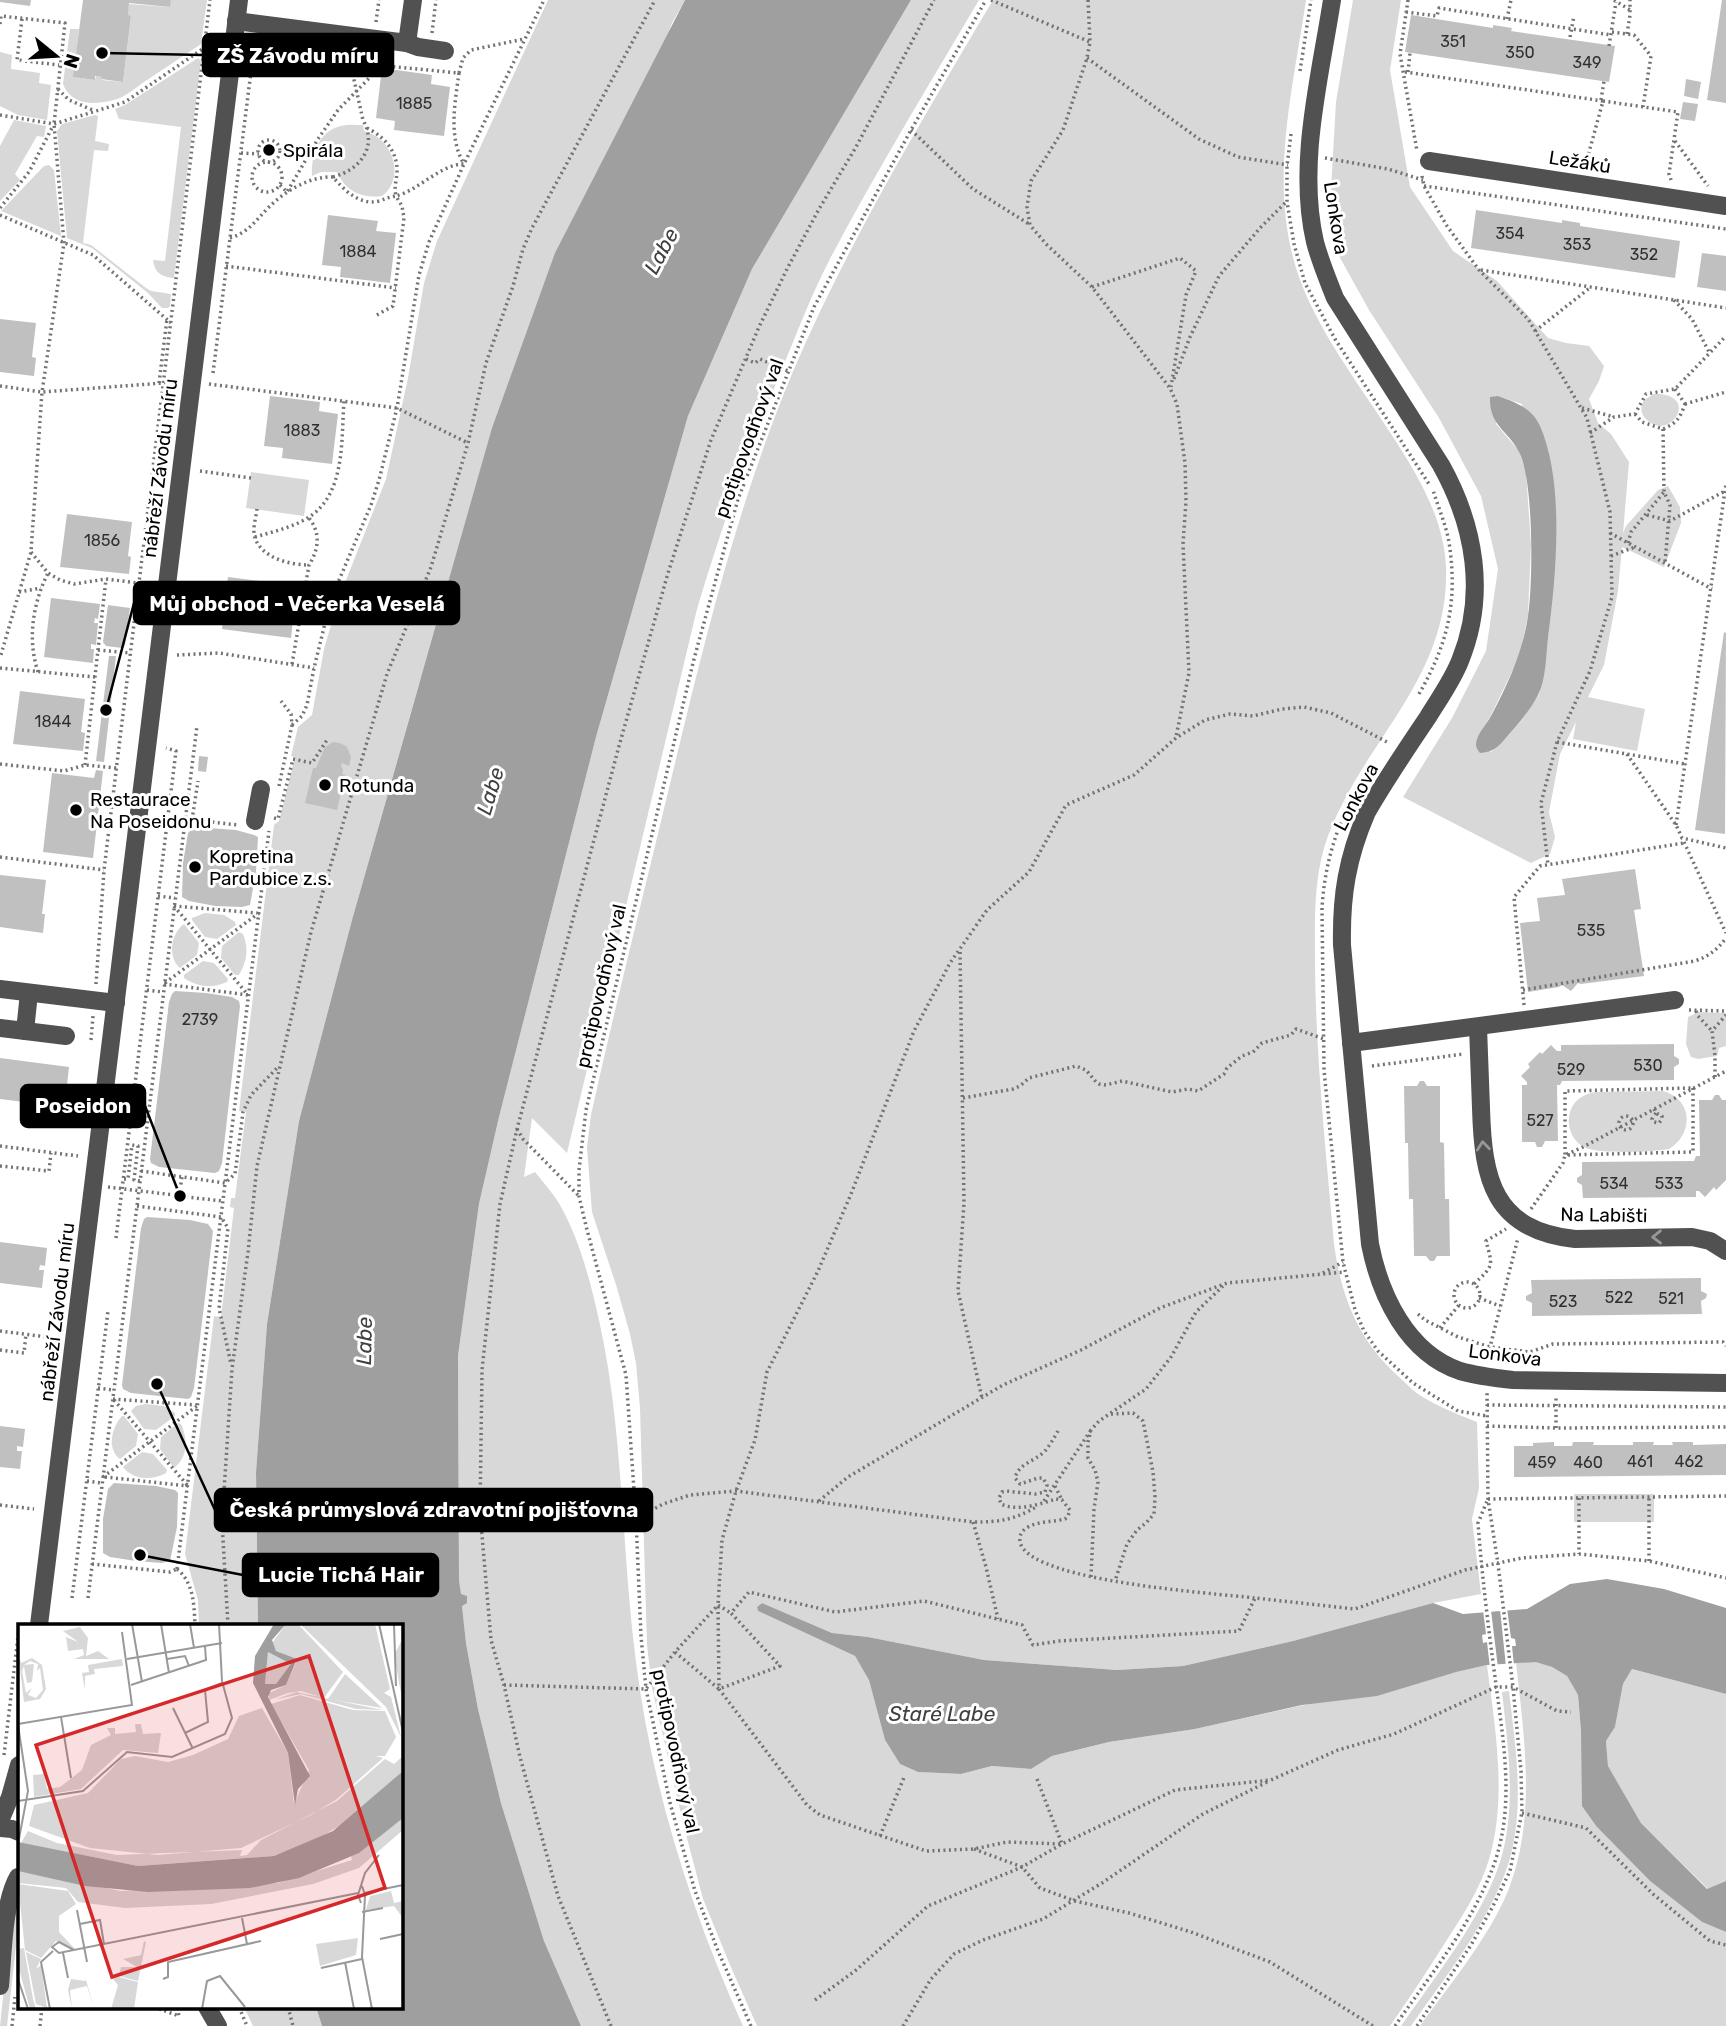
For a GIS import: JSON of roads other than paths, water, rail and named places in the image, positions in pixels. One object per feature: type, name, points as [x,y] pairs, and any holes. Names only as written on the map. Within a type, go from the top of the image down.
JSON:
[{"type":"street","name":"nábřeží Závodu míru","points":[[39,1624],[239,0]]},
{"type":"street","points":[[407,43],[413,0]]},
{"type":"street","name":"Lonkova","points":[[1332,0],[1308,155],[1310,212],[1315,242],[1335,298],[1456,492],[1468,528],[1474,562],[1475,593],[1469,630],[1460,661],[1445,691],[1367,812],[1350,857],[1344,882],[1341,909],[1342,945],[1370,1244],[1375,1269],[1383,1292],[1407,1331],[1438,1360],[1458,1370],[1488,1377],[1556,1381],[1726,1382]]},
{"type":"street","points":[[236,20],[407,43],[445,51]]},
{"type":"street","name":"Ležáků","points":[[1422,163],[1726,205]]},
{"type":"street","points":[[260,823],[269,790]]},
{"type":"street","points":[[0,989],[116,1003]]},
{"type":"street","points":[[24,1031],[29,993]]},
{"type":"street","points":[[1351,1043],[1675,1000]]},
{"type":"street","name":"Na Labišti","points":[[1478,1027],[1483,1153],[1488,1177],[1495,1193],[1516,1225],[1574,1239],[1684,1237],[1710,1241],[1725,1250]]},
{"type":"street","points":[[0,1028],[66,1036]]},
{"type":"street","points":[[0,1821],[10,1797],[11,1761]]},
{"type":"street","points":[[0,1828],[18,1832]]},
{"type":"street","points":[[0,1880],[18,1876]]},
{"type":"street","points":[[0,1986],[8,1907],[18,1878]]},
{"type":"street","points":[[208,2008],[218,2026]]},
{"type":"water","name":"Labe","points":[[685,0],[911,0],[752,269],[688,416],[596,737],[479,1204],[458,1356],[459,1580],[461,1594],[467,1596],[467,1603],[462,1606],[466,1643],[478,1709],[501,1803],[544,1941],[581,2026],[322,2026],[316,2008],[402,2008],[402,1624],[258,1624],[256,1472],[267,1324],[299,1121],[352,920],[492,428],[555,253]]},
{"type":"water","points":[[1498,396],[1528,410],[1540,426],[1553,474],[1556,559],[1541,689],[1529,710],[1503,741],[1493,749],[1480,753],[1476,746],[1477,739],[1503,692],[1522,642],[1528,616],[1531,580],[1530,507],[1524,466],[1515,445],[1493,415],[1490,397]]},
{"type":"water","name":"Staré Labe","points":[[1607,1579],[1664,1589],[1726,1608],[1726,1694],[1632,1669],[1623,1684],[1615,1727],[1606,1741],[1608,1766],[1641,1823],[1707,1889],[1726,1881],[1726,1932],[1702,1922],[1650,1881],[1597,1827],[1582,1806],[1578,1695],[1567,1676],[1552,1667],[1536,1662],[1487,1665],[1377,1696],[1302,1705],[1195,1729],[1109,1742],[1052,1756],[1031,1769],[992,1766],[961,1774],[918,1772],[900,1764],[885,1740],[869,1680],[855,1656],[758,1611],[757,1607],[762,1603],[832,1633],[868,1637],[984,1660],[1117,1670],[1183,1666],[1293,1641],[1433,1603],[1463,1614],[1527,1609],[1570,1584]]},
{"type":"place","name":"ZŠ Závodu míru","points":[[102,53]]},
{"type":"place","name":"Spirála","points":[[269,150]]},
{"type":"place","name":"Můj obchod - Večerka Veselá","points":[[106,710]]},
{"type":"place","name":"Rotunda","points":[[325,785]]},
{"type":"place","name":"Restaurace Na Poseidonu","points":[[76,810]]},
{"type":"place","name":"Kopretina Pardubice z.s.","points":[[195,867]]},
{"type":"place","name":"Poseidon","points":[[180,1196]]},
{"type":"place","name":"Česká průmyslová zdravotní pojišťovna","points":[[157,1384]]},
{"type":"place","name":"Lucie Tichá Hair","points":[[140,1555]]}]
